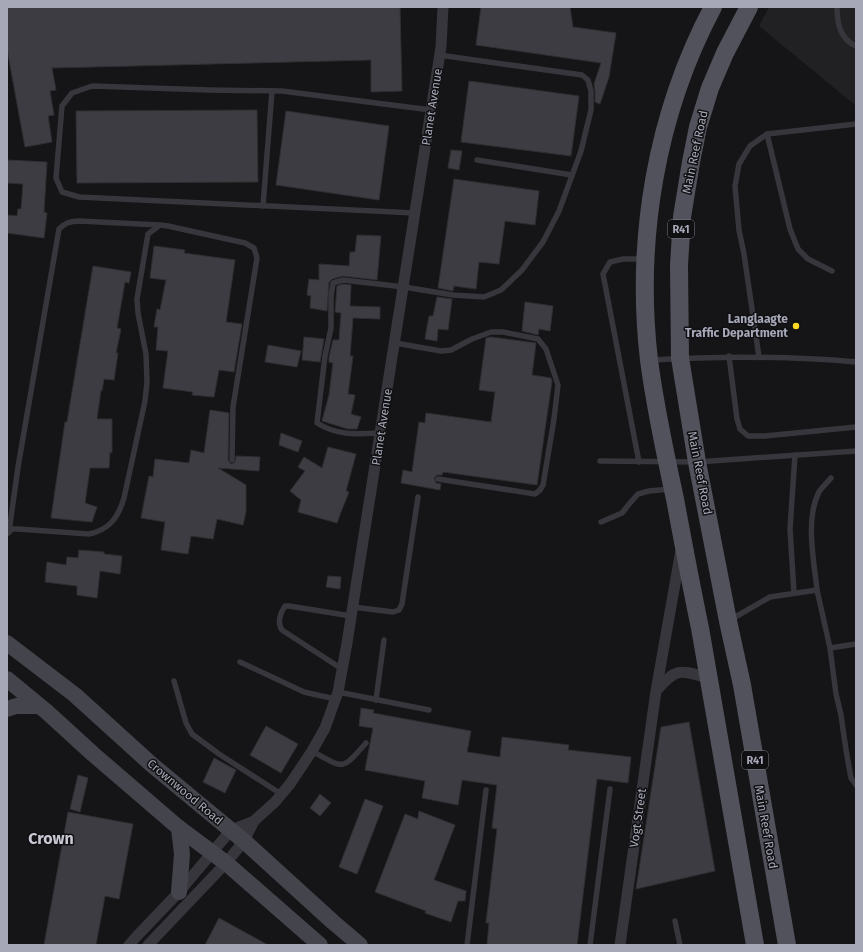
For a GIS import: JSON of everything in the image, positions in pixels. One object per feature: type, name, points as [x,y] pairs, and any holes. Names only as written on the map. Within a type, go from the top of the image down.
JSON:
[{"type":"main road","name":"R41","points":[[713,7],[691,56],[674,102],[653,182],[649,211],[646,259],[646,307],[649,360],[655,398],[700,628],[755,945]]},
{"type":"main road","name":"Main Reef Road","points":[[749,7],[725,53],[710,88],[698,127],[691,162],[682,217],[679,265],[680,358],[697,462],[742,685],[787,945]]},
{"type":"main road","points":[[700,628],[728,621]]},
{"type":"main road","name":"Crownwood Road","points":[[7,643],[75,695],[151,764],[244,841],[360,945]]},
{"type":"main road","points":[[7,679],[179,828],[226,863],[320,945]]},
{"type":"main road","points":[[7,709],[22,706],[39,706]]},
{"type":"main road","points":[[179,828],[182,854],[180,892]]},
{"type":"street","name":"Planet Avenue","points":[[129,945],[180,892],[231,830],[254,821],[275,802],[312,751],[325,728],[337,695],[352,612],[404,287],[439,55],[444,16],[443,7]]},
{"type":"street","name":"Vogt Street","points":[[620,945],[656,691],[683,539]]},
{"type":"street","points":[[656,691],[667,678],[678,672],[708,678]]},
{"type":"street","name":"Planet Avenue","points":[[148,945],[226,863],[244,841],[254,821]]},
{"type":"lane","points":[[837,7],[837,18],[840,30],[846,39],[856,46]]},
{"type":"lane","points":[[381,433],[352,435],[326,429],[317,423],[325,356],[331,328],[330,297],[333,283],[343,280],[404,287],[453,295],[484,297],[501,290],[522,270],[543,242],[559,211],[581,151],[591,110],[591,91],[588,80],[582,76],[568,72],[439,55]]},
{"type":"lane","points":[[415,213],[79,197],[62,192],[56,178],[62,106],[72,93],[92,86],[272,91],[431,110]]},
{"type":"lane","points":[[263,206],[272,91]]},
{"type":"lane","points":[[758,356],[744,254],[738,230],[735,186],[739,164],[750,146],[767,134],[856,124]]},
{"type":"lane","points":[[767,134],[790,229],[798,249],[808,259],[832,271]]},
{"type":"lane","points":[[477,160],[572,175]]},
{"type":"lane","points":[[8,533],[18,467],[60,229],[64,224],[70,221],[168,226],[245,243],[254,248],[257,258],[233,407],[232,460]]},
{"type":"lane","points":[[8,533],[18,529],[89,534],[100,532],[111,523],[120,512],[143,409],[147,382],[146,354],[138,313],[137,299],[148,234],[160,226]]},
{"type":"lane","points":[[639,462],[603,274],[610,262],[623,259],[646,259]]},
{"type":"lane","points":[[395,343],[441,351],[452,350],[472,339],[491,332],[503,332],[538,339],[546,349],[558,385],[543,485],[535,494],[438,479]]},
{"type":"lane","points":[[729,356],[737,419],[740,429],[748,436],[765,436],[856,427]]},
{"type":"lane","points":[[649,360],[758,356],[856,362]]},
{"type":"lane","points":[[600,461],[697,462],[856,451]]},
{"type":"lane","points":[[794,593],[790,530],[795,455]]},
{"type":"lane","points":[[831,478],[820,492],[814,504],[812,519],[817,590],[830,648],[836,694],[841,715],[851,778],[856,785]]},
{"type":"lane","points":[[601,522],[622,513],[638,494],[672,488]]},
{"type":"lane","points":[[342,670],[282,630],[279,625],[279,621],[283,610],[285,606],[289,606],[352,612],[393,612],[399,610],[402,604],[418,497]]},
{"type":"lane","points":[[728,621],[770,597],[817,590]]},
{"type":"lane","points":[[376,700],[384,640]]},
{"type":"lane","points":[[830,648],[856,644]]},
{"type":"lane","points":[[240,662],[300,690],[376,700],[429,710]]},
{"type":"lane","points":[[174,681],[186,722],[192,734],[219,754],[281,794]]},
{"type":"lane","points":[[312,751],[337,765],[343,765],[349,763],[366,743]]},
{"type":"lane","points":[[590,945],[610,788]]},
{"type":"lane","points":[[467,945],[486,790]]},
{"type":"lane","points":[[675,921],[680,945]]},
{"type":"shaded area","points":[[769,7],[856,7],[856,106],[759,26]]},
{"type":"building","points":[[7,7],[400,7],[402,91],[371,92],[371,60],[52,68],[56,90],[50,91],[54,115],[48,116],[52,142],[25,147],[7,49]]},
{"type":"building","points":[[481,7],[570,7],[573,27],[616,33],[609,77],[600,104],[595,102],[594,84],[601,63],[476,45]]},
{"type":"building","points":[[469,81],[579,96],[571,156],[461,142]]},
{"type":"building","points":[[257,110],[258,182],[77,183],[76,111]]},
{"type":"building","points":[[286,111],[389,126],[379,200],[276,185]]},
{"type":"building","points":[[451,150],[462,151],[459,170],[448,168]]},
{"type":"building","points":[[7,160],[47,162],[44,212],[47,213],[44,238],[7,233],[7,215],[17,216],[18,209],[21,209],[23,184],[7,183]]},
{"type":"building","points":[[454,179],[539,191],[535,225],[505,221],[499,264],[479,262],[476,289],[454,286],[453,291],[438,288]]},
{"type":"building","points":[[357,235],[381,236],[377,280],[343,276],[332,279],[329,282],[327,311],[310,308],[311,296],[307,295],[309,279],[319,280],[319,264],[349,266],[350,252],[355,252]]},
{"type":"building","points":[[154,246],[185,250],[184,253],[235,260],[226,322],[242,324],[234,372],[219,370],[214,397],[192,395],[193,392],[163,388],[168,351],[156,350],[158,327],[154,327],[157,309],[160,310],[166,280],[150,278]]},
{"type":"building","points":[[93,266],[131,272],[129,283],[125,282],[117,328],[121,329],[116,353],[118,353],[114,380],[104,379],[102,391],[101,390],[97,419],[112,419],[112,453],[110,452],[109,468],[90,468],[85,503],[97,507],[92,522],[51,518],[65,422],[67,422]]},
{"type":"building","points":[[343,284],[351,285],[350,306],[380,307],[380,319],[353,318],[350,356],[353,356],[348,394],[355,395],[351,414],[361,417],[357,429],[348,429],[322,421],[329,395],[333,363],[329,362],[329,357],[333,340],[339,340],[341,313],[335,312],[337,286]]},
{"type":"building","points":[[437,297],[452,299],[448,330],[438,329],[437,341],[425,339],[429,316],[433,316]]},
{"type":"building","points":[[525,302],[553,306],[550,331],[539,329],[538,335],[522,331]]},
{"type":"building","points":[[304,337],[324,339],[320,362],[302,360]]},
{"type":"building","points":[[491,337],[536,343],[532,375],[551,378],[552,381],[537,485],[443,472],[442,475],[437,475],[434,478],[436,483],[441,484],[440,490],[401,483],[403,470],[412,472],[419,422],[425,423],[426,413],[491,422],[495,392],[479,390],[486,338]]},
{"type":"building","points":[[268,345],[301,351],[297,367],[265,362]]},
{"type":"building","points":[[210,410],[229,413],[228,460],[230,463],[232,464],[235,462],[236,456],[260,457],[259,471],[218,468],[246,485],[246,512],[243,525],[217,519],[213,539],[191,536],[188,554],[161,550],[165,522],[141,518],[149,476],[153,477],[155,459],[189,463],[191,450],[204,453]]},
{"type":"building","points":[[281,433],[302,441],[298,452],[279,445]]},
{"type":"building","points":[[328,447],[356,454],[346,491],[349,492],[337,523],[298,512],[301,500],[290,491],[305,471],[298,467],[304,457],[322,468]]},
{"type":"building","points":[[79,550],[104,552],[104,554],[122,556],[120,574],[100,571],[97,598],[77,595],[77,586],[45,582],[47,562],[66,565],[67,557],[78,558]]},
{"type":"building","points":[[328,576],[341,577],[340,589],[326,587]]},
{"type":"building","points":[[361,708],[374,710],[373,713],[471,731],[467,752],[500,757],[502,737],[569,745],[568,750],[631,757],[628,783],[597,779],[577,945],[487,945],[489,923],[486,923],[497,829],[492,828],[497,785],[462,780],[458,805],[422,798],[425,781],[365,770],[373,728],[359,726]]},
{"type":"building","points":[[689,722],[715,871],[636,889],[661,727]]},
{"type":"building","points":[[266,726],[298,744],[281,773],[250,755]]},
{"type":"building","points":[[214,758],[236,770],[225,793],[203,782]]},
{"type":"building","points":[[78,775],[88,778],[80,812],[70,809]]},
{"type":"building","points":[[320,794],[331,803],[320,816],[310,808]]},
{"type":"building","points":[[365,799],[383,806],[357,874],[339,867]]},
{"type":"building","points":[[419,811],[455,825],[434,880],[466,891],[465,901],[458,901],[451,922],[375,892],[405,814],[418,819]]},
{"type":"building","points":[[68,812],[133,824],[119,899],[105,896],[96,945],[44,945]]},
{"type":"building","points":[[219,918],[268,945],[205,945]]},
{"type":"place","name":"Langlaagte Traffic Department","points":[[796,326]]},
{"type":"district","name":"Crown","points":[[51,838]]}]
